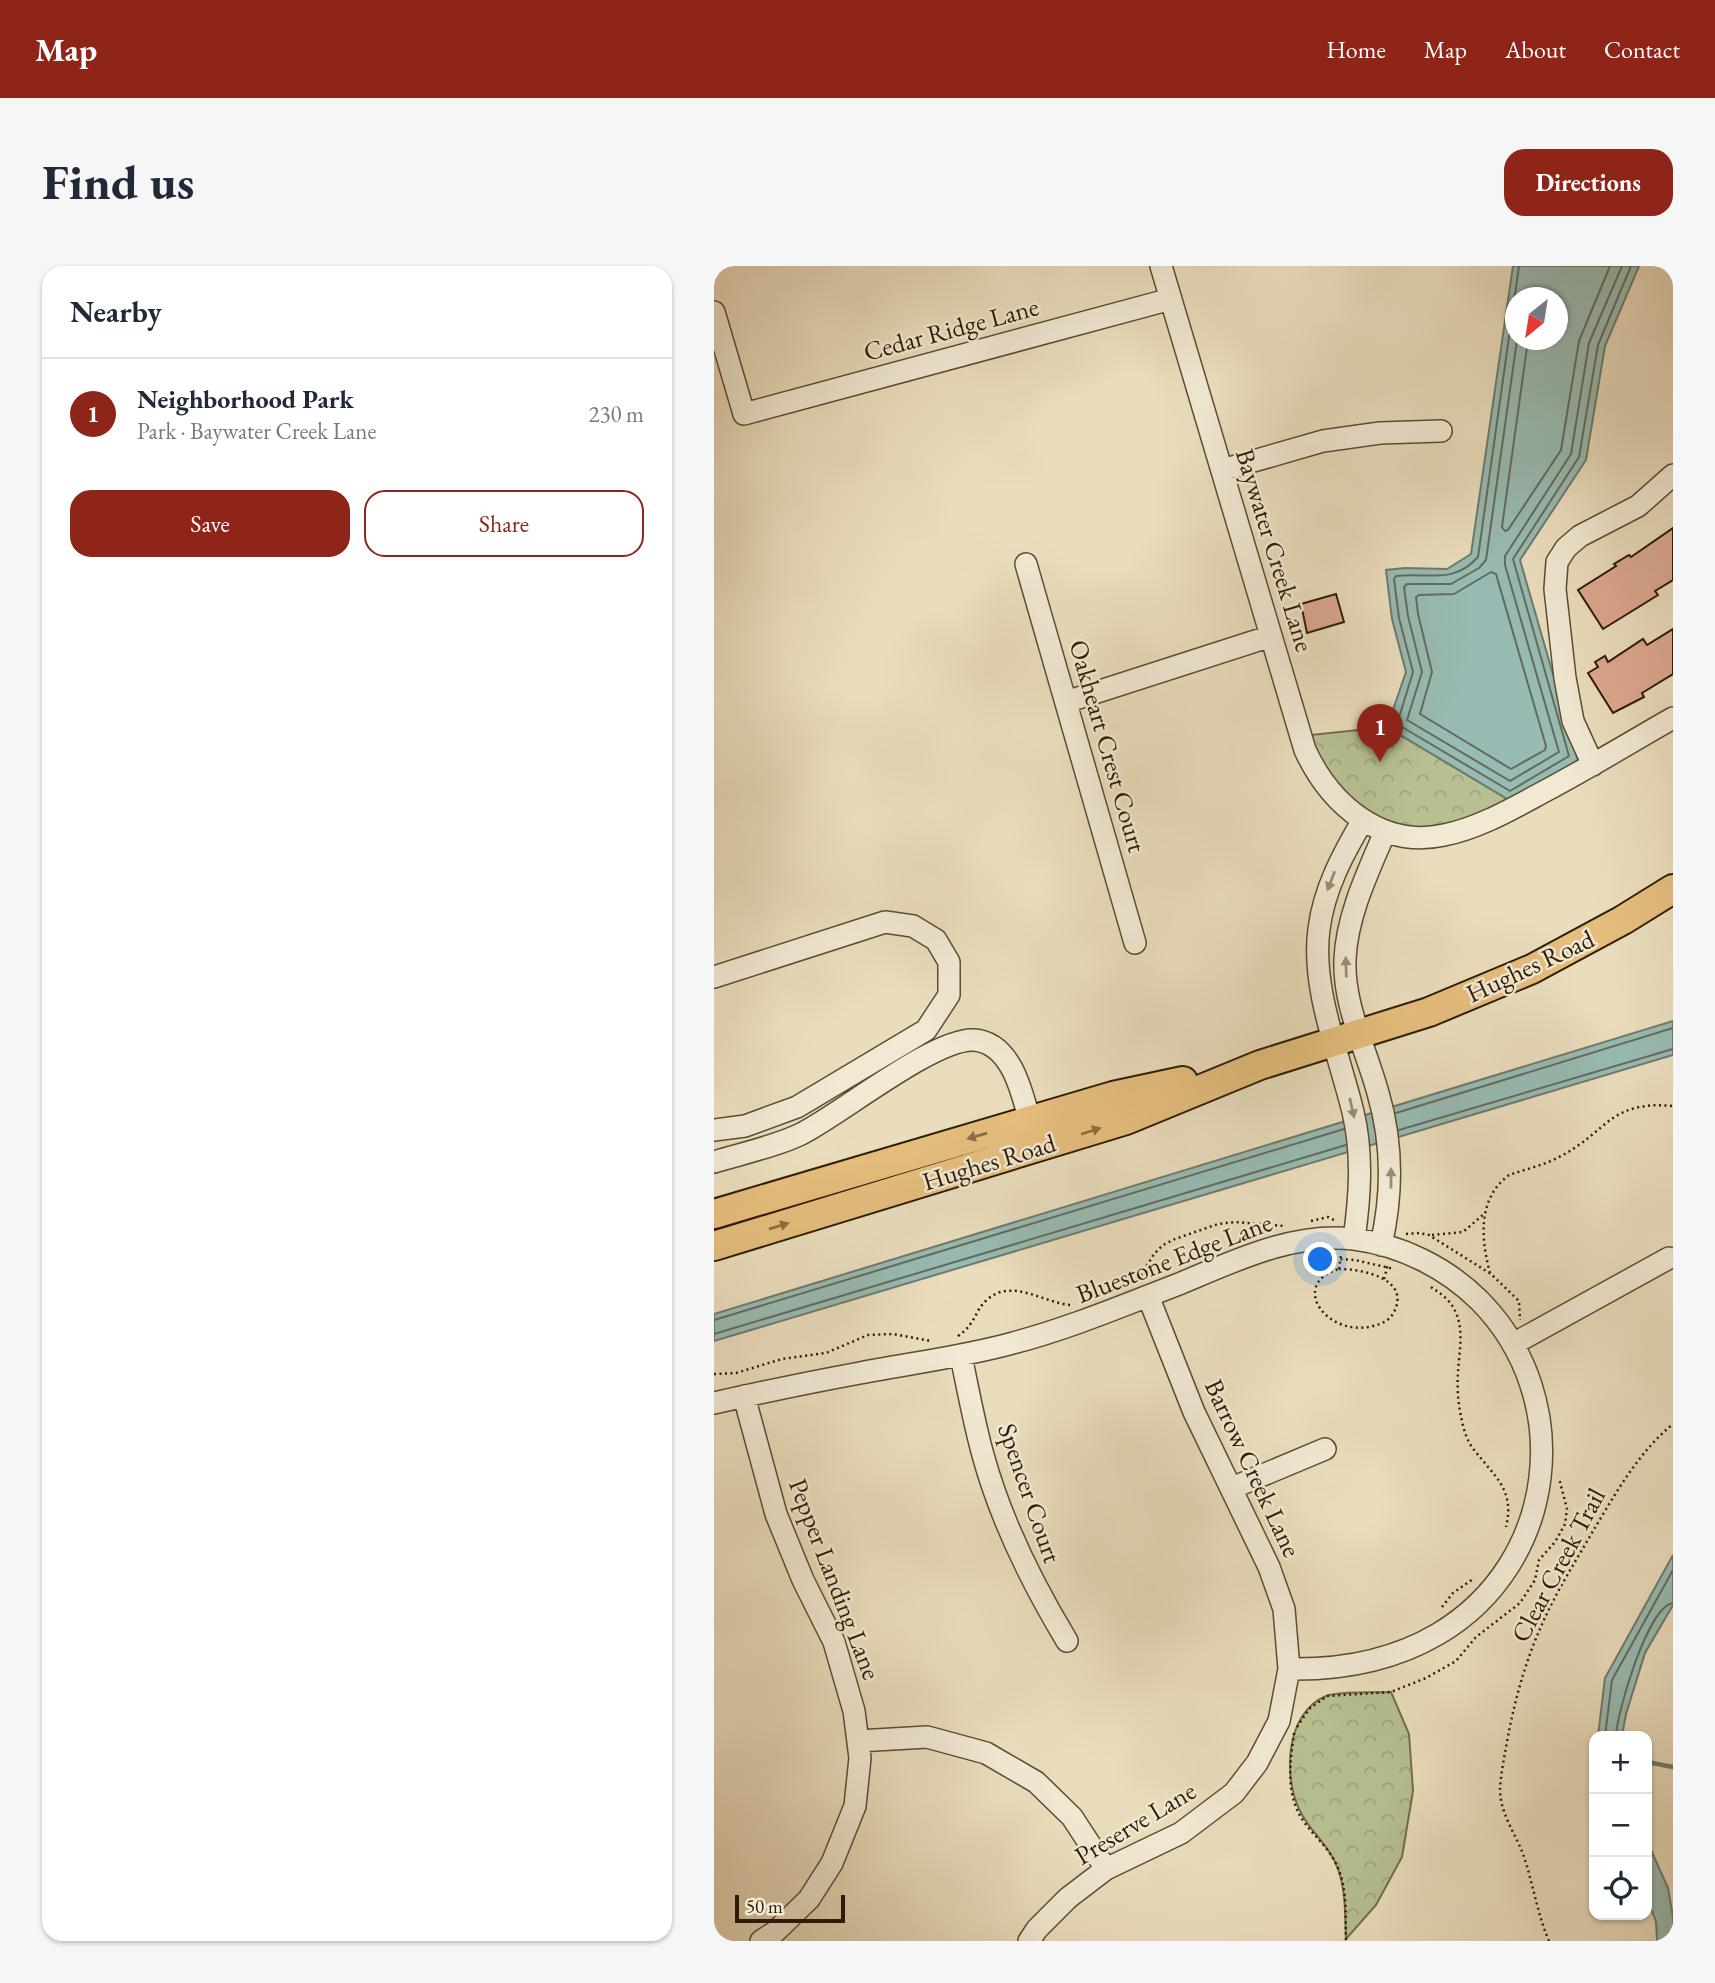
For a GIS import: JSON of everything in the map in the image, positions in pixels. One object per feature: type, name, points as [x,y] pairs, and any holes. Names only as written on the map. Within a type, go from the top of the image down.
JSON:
[{"type":"main road","name":"Hughes Road","points":[[714,1246],[1126,1119],[1259,1065],[1429,1012],[1532,969],[1623,920],[1673,889]]},
{"type":"main road","name":"Hughes Road","points":[[714,1214],[1113,1096],[1259,1065]]},
{"type":"street","name":"Baywater Creek Lane","points":[[1161,266],[1310,761],[1326,788],[1346,807],[1373,826]]},
{"type":"street","name":"Cedar Ridge Lane","points":[[714,312],[744,414],[1171,299]]},
{"type":"street","points":[[1222,470],[1312,443],[1344,437],[1441,431]]},
{"type":"street","points":[[1593,765],[1573,721],[1565,678],[1555,589],[1557,562],[1566,548],[1580,536],[1638,506],[1673,475]]},
{"type":"street","name":"Oakheart Crest Court","points":[[1026,564],[1135,943]]},
{"type":"street","points":[[1066,702],[1271,636]]},
{"type":"street","points":[[1373,826],[1410,837],[1442,836],[1475,826],[1593,765],[1673,718]]},
{"type":"street","points":[[1349,1239],[1360,1186],[1348,1037],[1345,960],[1348,933],[1366,877],[1373,826]]},
{"type":"street","points":[[1373,826],[1330,883],[1319,930],[1318,961],[1323,1000],[1348,1037],[1382,1106],[1389,1148],[1391,1187],[1381,1245]]},
{"type":"street","points":[[714,977],[884,922],[913,926],[936,940],[949,962],[949,995],[926,1030],[797,1107],[745,1125],[714,1130]]},
{"type":"street","points":[[714,1162],[800,1135],[938,1049],[975,1040],[996,1049],[1010,1064],[1037,1148]]},
{"type":"street","name":"Bluestone Edge Lane","points":[[714,1403],[860,1373],[959,1346],[1013,1343],[1080,1323],[1142,1288],[1296,1242],[1349,1239],[1411,1254],[1457,1281],[1488,1309],[1513,1344],[1534,1392],[1542,1440],[1540,1484],[1530,1522],[1505,1571],[1469,1611],[1441,1632],[1422,1643],[1360,1664],[1324,1669],[1289,1669]]},
{"type":"street","points":[[1513,1344],[1669,1258]]},
{"type":"street","name":"Barrow Creek Lane","points":[[1142,1288],[1194,1412],[1269,1567],[1284,1609],[1289,1669]]},
{"type":"street","name":"Spencer Court","points":[[959,1346],[983,1457],[1002,1511],[1033,1584],[1067,1641]]},
{"type":"street","name":"Pepper Landing Lane","points":[[744,1396],[776,1514],[803,1580],[834,1642],[854,1711],[860,1758],[855,1806],[832,1863],[809,1899],[775,1932],[761,1941]]},
{"type":"street","points":[[1232,1488],[1325,1449]]},
{"type":"street","name":"Preserve Lane","points":[[1029,1941],[1037,1929],[1068,1898],[1106,1868],[1181,1833],[1234,1793],[1256,1763],[1279,1721],[1289,1669]]},
{"type":"street","points":[[858,1741],[927,1737],[986,1753],[1036,1782],[1072,1816],[1106,1868]]},
{"type":"path","points":[[1490,1274],[1483,1245],[1484,1214],[1495,1188],[1502,1181],[1509,1175],[1560,1157],[1621,1111],[1646,1106],[1673,1106]]},
{"type":"path","points":[[1429,1235],[1463,1232],[1484,1214]]},
{"type":"path","points":[[1307,1222],[1328,1217],[1340,1225],[1349,1239]]},
{"type":"path","points":[[1142,1288],[1154,1254],[1175,1239],[1218,1224],[1235,1222],[1291,1225]]},
{"type":"path","points":[[1318,1258],[1355,1260],[1400,1271]]},
{"type":"path","points":[[1350,1269],[1378,1276],[1397,1292],[1396,1309],[1387,1321],[1367,1328],[1356,1328],[1332,1321],[1320,1311],[1316,1294],[1320,1279],[1331,1272],[1350,1269]]},
{"type":"path","points":[[1430,1286],[1452,1305],[1457,1317],[1461,1333],[1457,1375],[1461,1416],[1467,1439],[1499,1478],[1505,1493],[1508,1507],[1505,1532]]},
{"type":"path","points":[[959,1346],[989,1297],[998,1293],[1020,1290],[1048,1301],[1075,1306]]},
{"type":"path","points":[[714,1374],[736,1373],[782,1359],[826,1353],[854,1339],[880,1333],[940,1341]]},
{"type":"path","name":"Clear Creek Trail","points":[[1549,1941],[1538,1914],[1529,1873],[1507,1819],[1500,1792],[1510,1726],[1525,1669],[1540,1628],[1576,1561],[1620,1485],[1656,1438],[1673,1424]]},
{"type":"path","points":[[1439,1611],[1453,1593],[1476,1577]]},
{"type":"green space","points":[[1387,727],[1509,800],[1442,836],[1373,827],[1326,788],[1301,736]]},
{"type":"green space","points":[[1391,1692],[1409,1734],[1413,1791],[1402,1857],[1376,1905],[1346,1939],[1341,1878],[1325,1846],[1300,1811],[1291,1781],[1291,1747],[1302,1716],[1312,1704],[1326,1696]]},
{"type":"water","points":[[1513,266],[1639,266],[1605,346],[1586,460],[1520,560],[1578,761],[1509,800],[1387,727],[1406,672],[1392,619],[1386,570],[1447,569],[1471,554],[1505,321],[1505,350],[1568,350],[1568,287],[1510,287]]},
{"type":"water","points":[[1673,1021],[1673,1055],[714,1341],[714,1314]]},
{"type":"water","points":[[1673,1555],[1673,1605],[1645,1653],[1623,1731],[1599,1731],[1605,1678]]},
{"type":"water","points":[[1652,1852],[1668,1888],[1673,1917],[1673,1941],[1657,1941],[1656,1922],[1652,1911]]},
{"type":"building","points":[[1673,528],[1673,580],[1655,591],[1658,595],[1603,629],[1578,590]]},
{"type":"building","points":[[1336,594],[1344,622],[1307,633],[1301,604]]},
{"type":"building","points":[[1673,629],[1673,674],[1642,693],[1644,697],[1613,713],[1588,673],[1598,667],[1595,662],[1605,656],[1608,662],[1643,639],[1647,645]]},
{"type":"waterway","points":[[1652,1763],[1673,1767]]},
{"type":"place","name":"Neighborhood Park","points":[[1380,762]]}]
